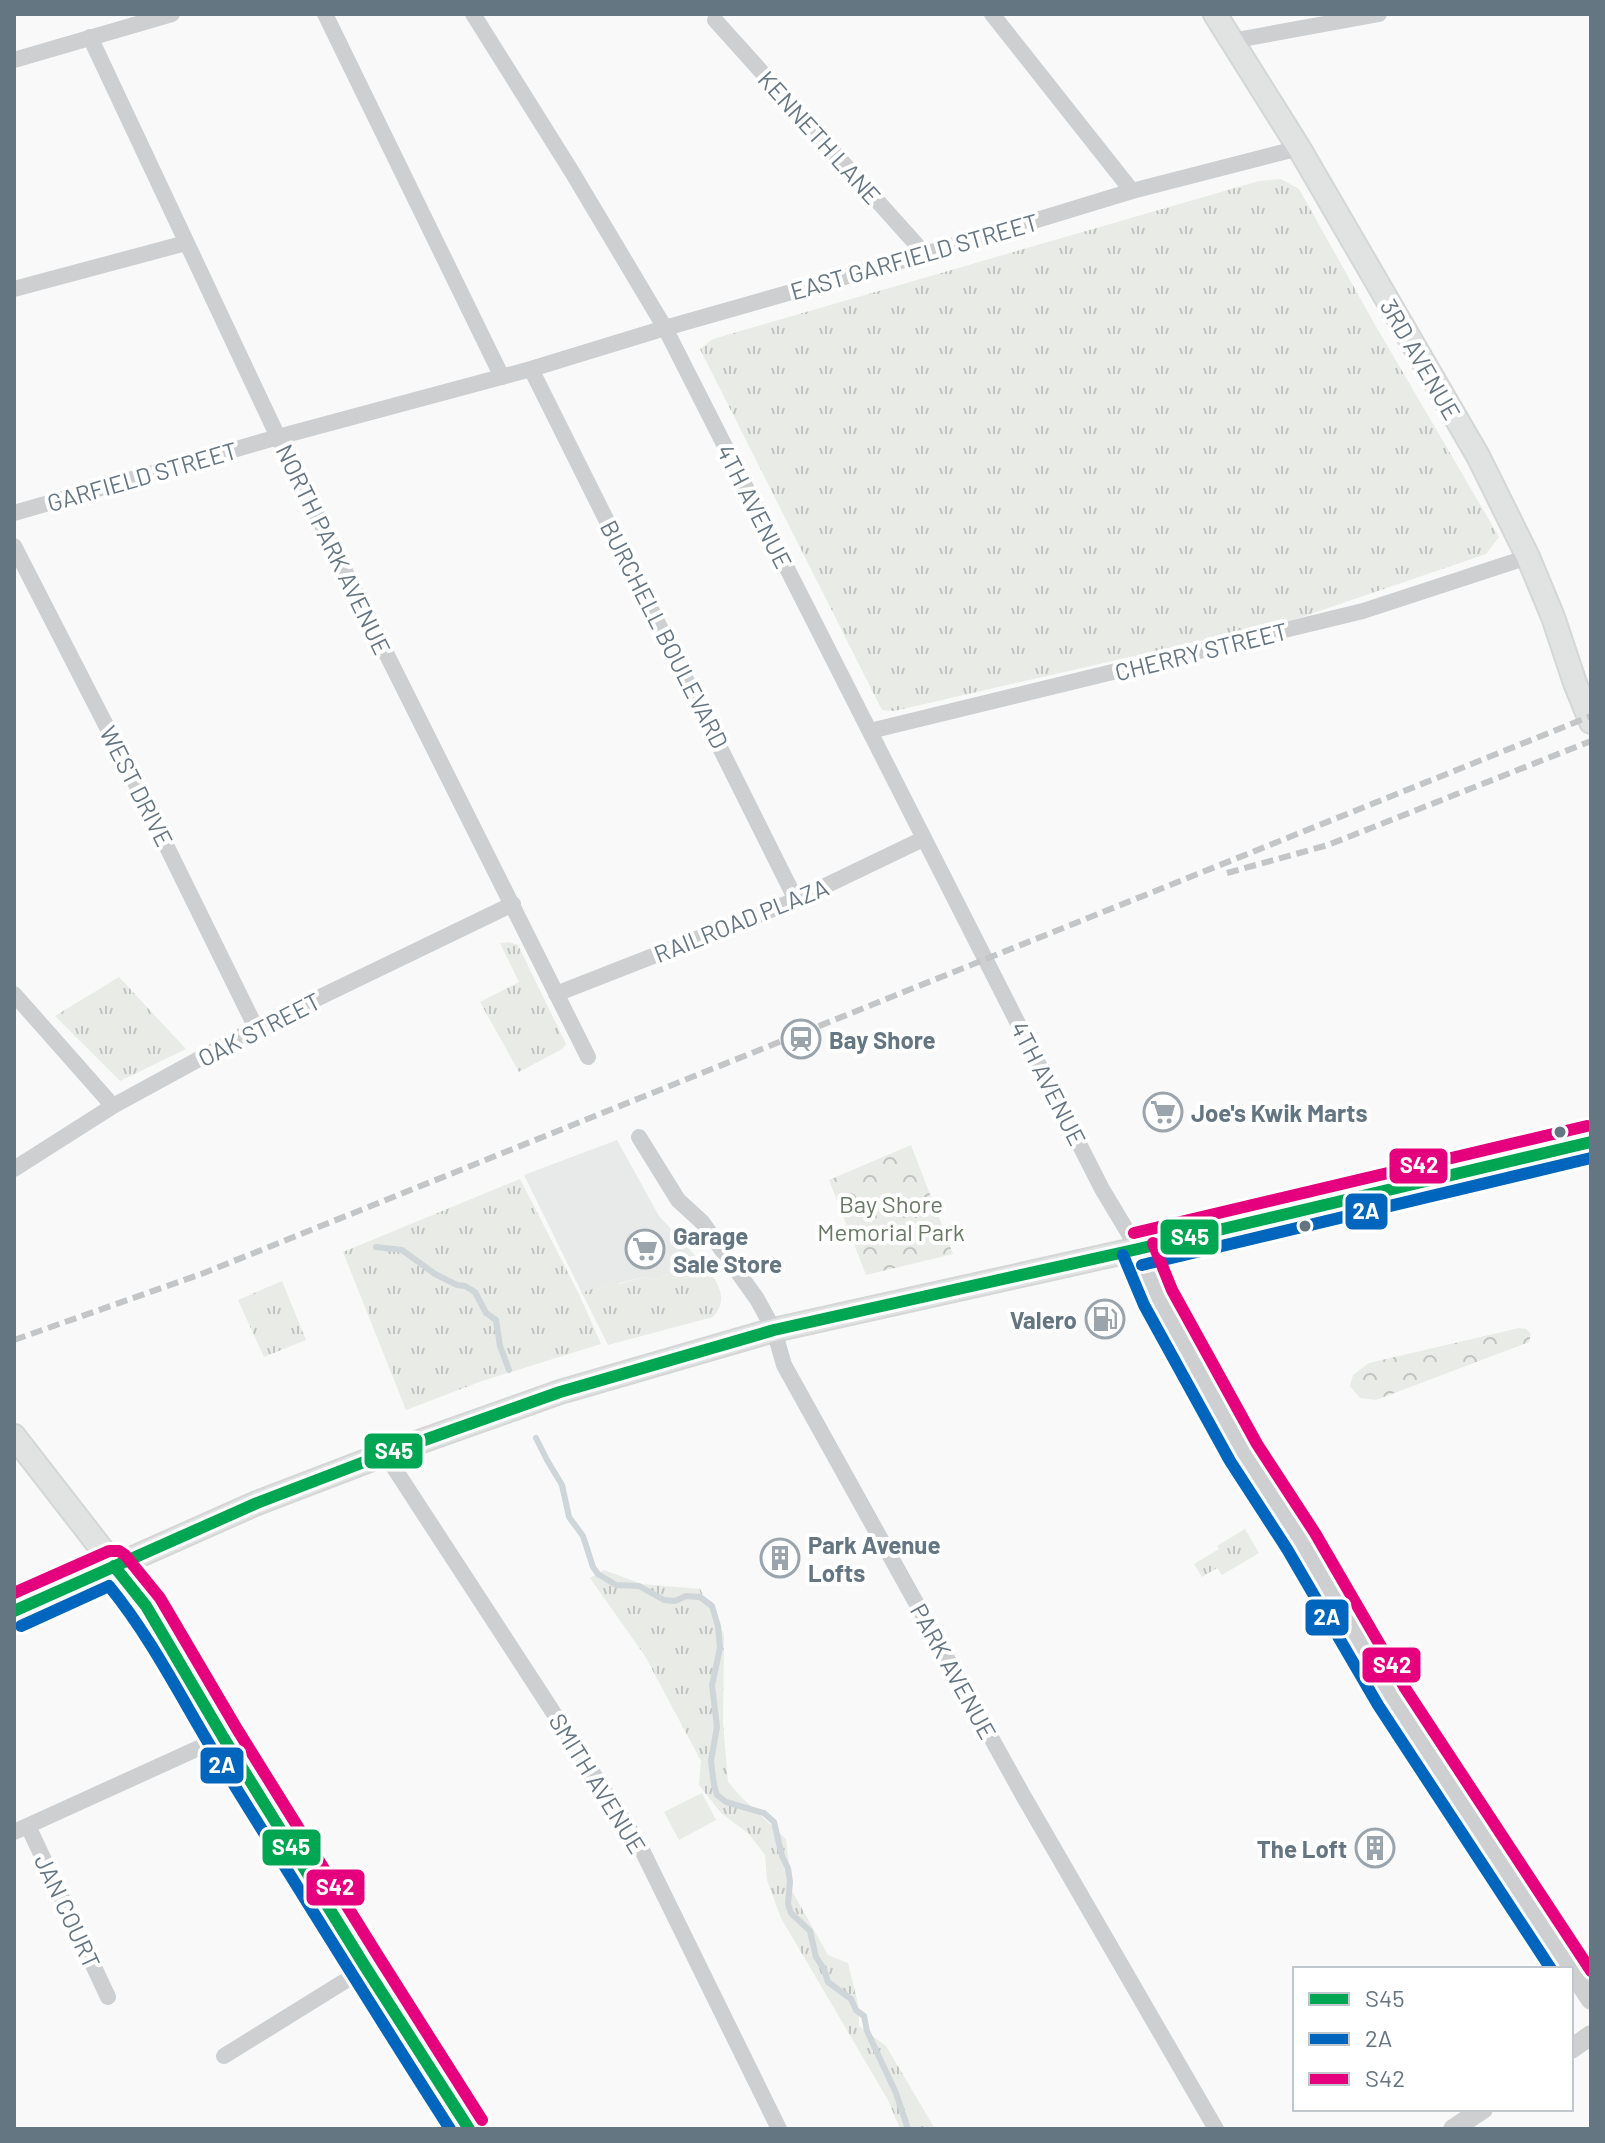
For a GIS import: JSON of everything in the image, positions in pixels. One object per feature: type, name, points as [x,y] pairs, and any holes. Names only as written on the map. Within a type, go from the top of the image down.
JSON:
[{"type":"main road","name":"3RD AVENUE","points":[[1215,14],[1299,148],[1478,456],[1528,557],[1583,680],[1591,722]]},
{"type":"main road","points":[[14,1611],[257,1503],[548,1395],[774,1330],[1138,1249],[1591,1142]]},
{"type":"main road","points":[[14,1436],[146,1606],[223,1737],[469,2129]]},
{"type":"street","points":[[14,60],[172,14]]},
{"type":"street","points":[[325,14],[502,377]]},
{"type":"street","name":"4TH AVENUE","points":[[473,14],[665,328],[1102,1189],[1138,1249],[1158,1297],[1243,1452],[1301,1541],[1391,1696],[1569,1967]]},
{"type":"street","points":[[992,14],[1132,191]]},
{"type":"street","points":[[1231,41],[1379,14]]},
{"type":"street","name":"KENNETH LANE","points":[[715,20],[925,254]]},
{"type":"street","name":"NORTH PARK AVENUE","points":[[90,37],[278,437],[588,1057]]},
{"type":"street","name":"EAST GARFIELD STREET","points":[[502,377],[1132,191],[1299,148]]},
{"type":"street","points":[[14,289],[186,243]]},
{"type":"street","name":"BURCHELL BOULEVARD","points":[[531,369],[796,900]]},
{"type":"street","name":"GARFIELD STREET","points":[[14,513],[502,377]]},
{"type":"street","name":"WEST DRIVE","points":[[14,546],[256,1028]]},
{"type":"street","name":"CHERRY STREET","points":[[870,731],[1363,611],[1528,557]]},
{"type":"street","name":"RAILROAD PLAZA","points":[[556,994],[796,900],[923,839]]},
{"type":"street","name":"OAK STREET","points":[[14,1169],[113,1106],[256,1028],[513,904]]},
{"type":"street","points":[[14,994],[113,1106]]},
{"type":"street","name":"PARK AVENUE","points":[[639,1137],[678,1200],[702,1222],[757,1299],[774,1330],[784,1365],[1024,1797],[1216,2129]]},
{"type":"street","name":"SMITH AVENUE","points":[[385,1454],[639,1844],[779,2129]]},
{"type":"street","points":[[21,1829],[223,1737]]},
{"type":"street","name":"JAN COURT","points":[[21,1829],[108,1997]]},
{"type":"street","points":[[224,2056],[366,1968]]},
{"type":"street","name":"4TH AVENUE","points":[[1573,1973],[1591,2000]]},
{"type":"street","points":[[1573,2048],[1591,2035]]},
{"type":"street","points":[[1453,2129],[1480,2111]]},
{"type":"shaded area","points":[[617,1140],[659,1216],[691,1251],[669,1274],[656,1280],[643,1277],[582,1293],[524,1175]]},
{"type":"green space","points":[[1281,179],[1299,189],[1499,537],[1486,554],[1296,619],[894,711],[882,710],[700,349],[713,339],[1259,181]]},
{"type":"green space","points":[[500,943],[518,945],[566,1044],[519,1072],[480,1002],[519,982]]},
{"type":"green space","points":[[119,977],[186,1049],[120,1081],[55,1016]]},
{"type":"green space","name":"Bay Shore Memorial Park","points":[[911,1145],[953,1254],[866,1275],[829,1180]]},
{"type":"green space","points":[[520,1179],[601,1344],[482,1381],[406,1410],[343,1252]]},
{"type":"green space","points":[[691,1251],[711,1274],[720,1291],[719,1308],[713,1317],[608,1345],[582,1293],[615,1280],[619,1284],[643,1277],[656,1280],[669,1274]]},
{"type":"green space","points":[[282,1281],[306,1340],[264,1357],[238,1300]]},
{"type":"green space","points":[[1519,1328],[1531,1334],[1529,1342],[1376,1400],[1360,1398],[1350,1386],[1353,1375],[1369,1363]]},
{"type":"green space","points":[[1245,1529],[1259,1553],[1222,1575],[1217,1568],[1202,1577],[1194,1564]]},
{"type":"green space","points":[[604,1570],[642,1584],[700,1589],[724,1634],[723,1723],[728,1782],[786,1839],[792,1891],[828,1955],[848,1963],[858,2004],[859,2026],[886,2046],[935,2129],[900,2129],[888,2100],[781,1918],[767,1880],[765,1855],[749,1834],[721,1813],[699,1785],[701,1761],[645,1656],[590,1578]]},
{"type":"green space","points":[[702,1793],[716,1820],[679,1840],[664,1812]]},
{"type":"waterway","points":[[376,1247],[402,1250],[435,1274],[475,1292],[486,1313],[496,1320],[500,1346],[509,1370]]},
{"type":"waterway","points":[[536,1438],[562,1485],[569,1517],[583,1536],[598,1574],[616,1585],[639,1586],[664,1600],[700,1597],[712,1606],[720,1648],[712,1685],[717,1727],[711,1761],[717,1795],[726,1802],[764,1813],[774,1822],[788,1868],[791,1913],[810,1931],[816,1957],[828,1982],[851,1999],[856,2010],[864,2016],[867,2031],[896,2093],[908,2129]]},
{"type":"railway","points":[[14,1340],[204,1273],[1591,716]]},
{"type":"railway","points":[[1227,873],[1328,845],[1591,741]]},
{"type":"transit line","name":"S42","points":[[1134,1233],[1587,1126]]},
{"type":"transit line","name":"S45","points":[[14,1611],[257,1503],[560,1392],[774,1330],[1138,1249],[1591,1142]]},
{"type":"transit line","name":"2A","points":[[1142,1265],[1591,1158]]},
{"type":"transit line","name":"S42","points":[[1153,1243],[1172,1290],[1257,1444],[1315,1533],[1405,1688],[1591,1971]]},
{"type":"transit line","name":"2A","points":[[1123,1255],[1144,1305],[1230,1461],[1287,1549],[1378,1705],[1550,1967]]},
{"type":"transit line","name":"S42","points":[[14,1593],[109,1551],[119,1551],[125,1555],[160,1598],[237,1729],[482,2120]]},
{"type":"transit line","name":"S45","points":[[114,1566],[146,1606],[223,1737],[469,2129]]},
{"type":"transit line","name":"2A","points":[[21,1626],[109,1586],[155,1651],[223,1767],[450,2129]]},
{"type":"place","name":"Bay Shore","points":[[801,1039]]},
{"type":"place","name":"Joe's Kwik Marts","points":[[1163,1112]]},
{"type":"place","name":"Garage Sale Store","points":[[645,1249]]},
{"type":"place","name":"Valero","points":[[1105,1319]]},
{"type":"place","name":"Park Avenue Lofts","points":[[780,1558]]},
{"type":"place","name":"The Loft","points":[[1375,1848]]}]
